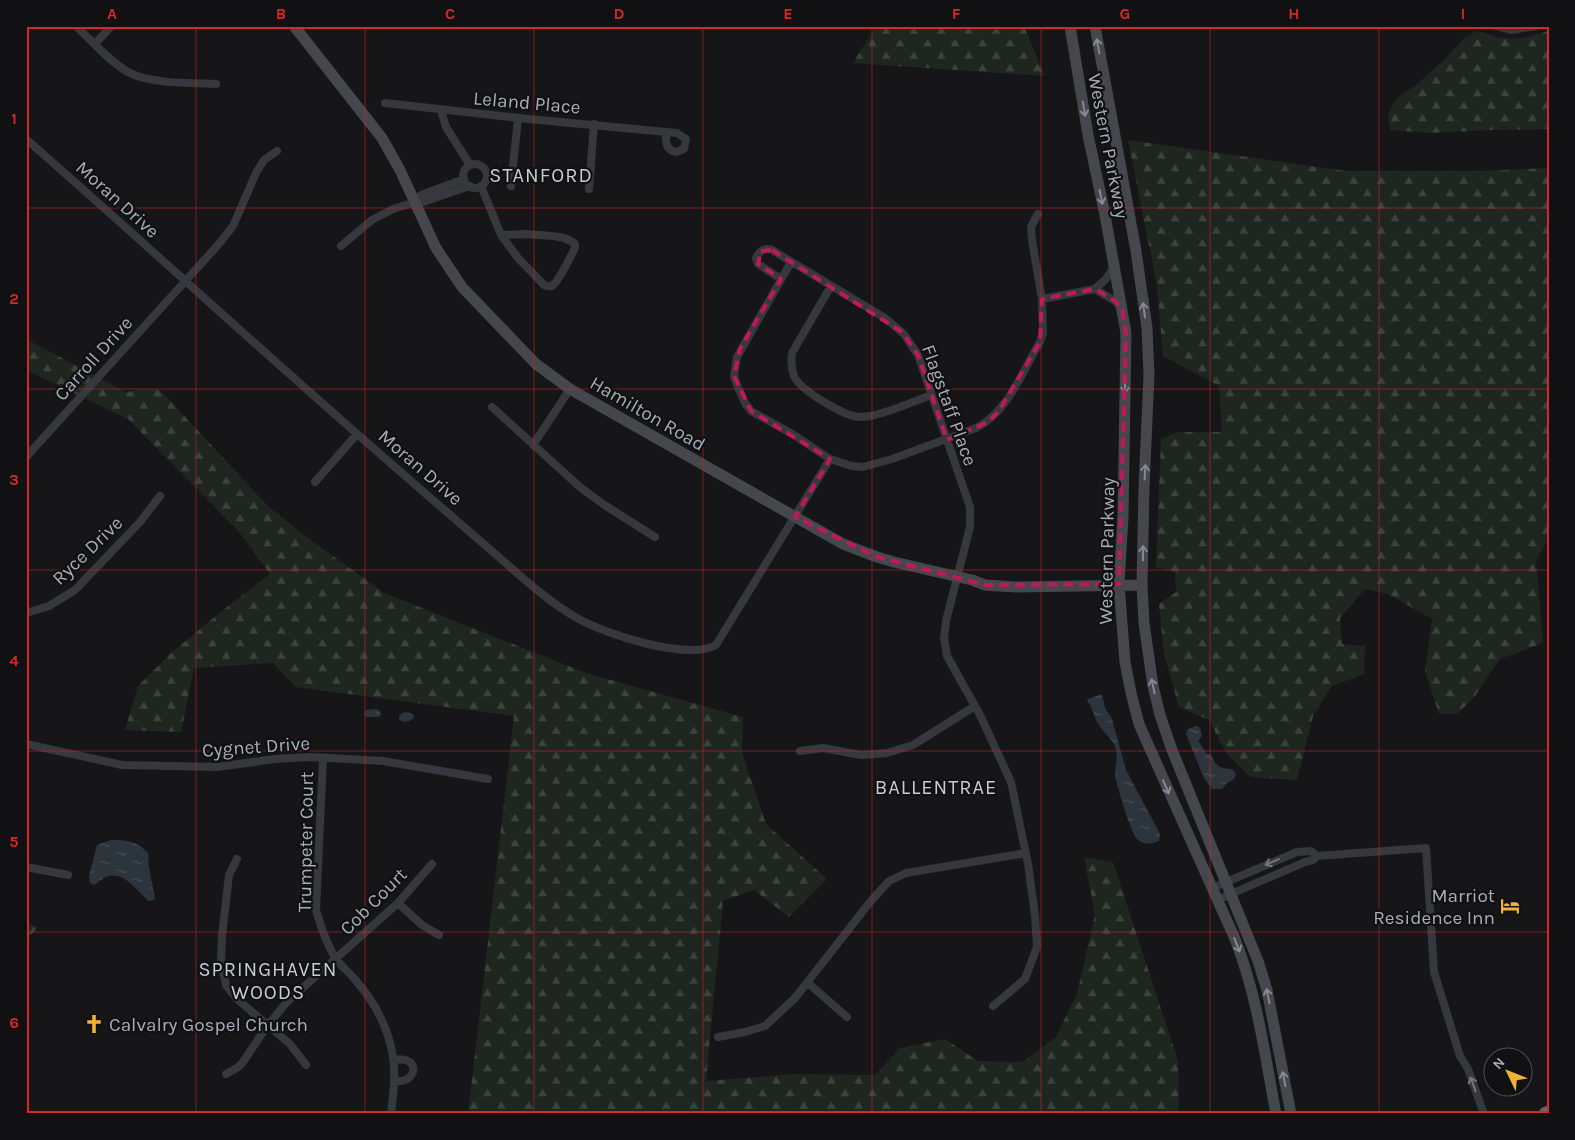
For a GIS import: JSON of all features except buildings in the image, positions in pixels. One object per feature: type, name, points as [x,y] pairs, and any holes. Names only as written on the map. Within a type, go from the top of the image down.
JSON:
[{"type":"main road","name":"Hamilton Road","points":[[294,26],[382,138],[392,154],[436,248],[462,287],[536,364],[570,389],[843,544],[877,558],[956,576],[985,585],[1016,588],[1119,584],[1142,585]]},
{"type":"main road","name":"Western Parkway","points":[[1070,26],[1088,135],[1126,333],[1123,517],[1119,584],[1125,662],[1139,724],[1245,965],[1253,993],[1276,1114]]},
{"type":"main road","name":"Western Parkway","points":[[1095,26],[1136,251],[1147,328],[1149,375],[1142,585],[1149,664],[1160,715],[1185,783],[1248,933],[1267,990],[1291,1114]]},
{"type":"street","points":[[76,26],[130,74],[143,78],[185,83],[216,84]]},
{"type":"street","points":[[95,44],[111,26]]},
{"type":"street","points":[[1496,26],[1511,30],[1536,26]]},
{"type":"street","name":"Leland Place","points":[[385,103],[666,132]]},
{"type":"street","points":[[441,110],[446,127],[470,165]]},
{"type":"street","points":[[512,186],[518,118]]},
{"type":"street","points":[[589,189],[594,124]]},
{"type":"street","name":"Moran Drive","points":[[26,139],[357,434],[527,581],[558,606],[578,618],[618,636],[660,646],[698,650],[708,649],[716,645],[830,459]]},
{"type":"street","name":"Carroll Drive","points":[[26,457],[233,226],[256,173],[264,160],[277,151]]},
{"type":"street","points":[[478,164],[486,172],[486,180],[481,186],[475,188],[470,186],[464,179],[464,171],[470,165],[478,164]]},
{"type":"street","points":[[414,202],[421,195],[464,179]]},
{"type":"street","points":[[341,246],[382,214],[414,202],[424,202],[470,186]]},
{"type":"street","points":[[481,186],[501,235],[520,260],[544,285],[548,287],[553,285],[564,270],[575,248],[571,240],[562,238],[527,234],[501,235]]},
{"type":"street","points":[[791,262],[740,349],[735,366],[734,376],[736,385],[751,411],[794,435],[830,459],[850,466],[863,467],[892,459],[988,422],[998,411],[1043,334],[1042,299],[1032,240],[1032,227],[1038,214]]},
{"type":"street","name":"Flagstaff Place","points":[[781,279],[760,267],[756,261],[761,251],[768,249],[791,262],[885,318],[902,332],[918,355],[967,500],[970,527],[956,576],[944,638],[947,656],[975,706],[1011,782],[1026,853],[1035,915],[1037,947],[1025,979],[994,1006]]},
{"type":"street","points":[[1042,299],[1095,289],[1106,279],[1114,267]]},
{"type":"street","points":[[831,286],[792,353],[794,376],[800,384],[847,414],[857,417],[868,417],[931,395]]},
{"type":"street","points":[[1095,289],[1115,301],[1122,309]]},
{"type":"street","points":[[533,444],[570,389]]},
{"type":"street","points":[[492,407],[591,495],[655,537]]},
{"type":"street","points":[[315,482],[357,434]]},
{"type":"street","name":"Ryce Drive","points":[[26,613],[49,606],[75,590],[134,528],[160,496]]},
{"type":"street","points":[[800,751],[823,748],[861,755],[888,753],[913,744],[975,706]]},
{"type":"street","name":"Cygnet Drive","points":[[26,744],[122,765],[216,767],[296,757],[383,761],[488,779]]},
{"type":"street","name":"Trumpeter Court","points":[[323,759],[316,910],[321,928],[337,960],[358,982],[375,1006],[384,1024],[394,1059],[391,1114]]},
{"type":"street","points":[[1218,900],[1313,860],[1317,856],[1426,848],[1434,972],[1460,1056],[1468,1069],[1484,1114]]},
{"type":"street","points":[[1212,888],[1297,852],[1311,851],[1317,856]]},
{"type":"street","points":[[718,1037],[765,1026],[808,983],[870,902],[889,881],[906,873],[1026,853]]},
{"type":"street","points":[[237,859],[228,875],[222,936],[221,963],[226,985],[237,999],[290,1044],[306,1065]]},
{"type":"street","name":"Cob Court","points":[[226,1074],[243,1062],[267,1026],[294,996],[337,960],[398,903],[432,864]]},
{"type":"street","points":[[26,868],[68,875]]},
{"type":"street","points":[[398,903],[422,925],[439,935]]},
{"type":"street","points":[[808,983],[847,1017]]},
{"type":"street","points":[[394,1059],[408,1061],[413,1069],[413,1073],[407,1080],[400,1082],[394,1080]]},
{"type":"highlighted area","points":[[772,250],[902,332],[918,355],[947,440],[988,422],[999,411],[1040,342],[1042,299],[1095,289],[1115,301],[1122,309],[1126,333],[1119,584],[985,585],[877,557],[795,517],[830,459],[751,411],[734,376],[740,349],[781,279],[758,264],[761,251]]},
{"type":"green space","points":[[876,26],[1024,26],[1045,76],[853,63]]},
{"type":"green space","points":[[1476,31],[1514,39],[1549,31],[1549,129],[1428,133],[1390,130],[1388,113],[1397,98],[1416,85],[1445,59],[1464,38]]},
{"type":"green space","points":[[1128,140],[1346,171],[1481,171],[1549,168],[1549,538],[1536,560],[1543,643],[1500,659],[1475,696],[1457,714],[1439,714],[1425,671],[1432,619],[1388,594],[1365,589],[1340,618],[1342,644],[1365,646],[1364,674],[1332,686],[1313,716],[1297,780],[1250,777],[1226,753],[1209,720],[1179,707],[1164,654],[1159,604],[1176,592],[1175,572],[1156,567],[1161,439],[1177,432],[1222,432],[1219,386],[1163,356],[1157,286]]},
{"type":"green space","points":[[26,339],[126,392],[144,389],[160,390],[268,506],[304,535],[384,593],[586,673],[743,717],[742,753],[766,824],[827,879],[789,917],[754,890],[723,901],[706,1081],[796,1074],[875,1075],[900,1048],[945,1039],[978,1061],[1022,1062],[1056,1037],[1077,994],[1095,915],[1084,857],[1113,862],[1178,1061],[1179,1114],[468,1114],[514,716],[296,687],[273,663],[194,668],[181,732],[125,730],[138,686],[169,655],[270,574],[240,533],[128,419],[26,370]]},
{"type":"green space","points":[[26,921],[37,928],[26,940]]},
{"type":"water","points":[[1102,694],[1105,708],[1112,719],[1126,770],[1160,834],[1159,841],[1144,843],[1137,839],[1131,828],[1115,774],[1117,756],[1115,746],[1099,726],[1087,701]]},
{"type":"water","points":[[377,709],[381,715],[379,717],[366,717],[364,714],[366,710]]},
{"type":"water","points":[[402,713],[413,714],[414,718],[407,722],[399,720],[399,716]]},
{"type":"water","points":[[1196,726],[1200,728],[1202,736],[1198,741],[1207,754],[1211,754],[1218,765],[1223,768],[1232,769],[1236,774],[1234,779],[1222,789],[1212,789],[1204,778],[1186,734],[1188,729]]},
{"type":"water","points":[[111,840],[131,842],[140,846],[148,853],[154,900],[149,901],[121,877],[109,876],[103,878],[95,885],[90,883],[89,876],[97,845]]},
{"type":"place","name":"Marriot Residence Inn","points":[[1510,906]]},
{"type":"place","name":"Calvalry Gospel Church","points":[[94,1024]]},
{"type":"district","name":"STANFORD","points":[[541,175]]},
{"type":"district","name":"BALLENTRAE","points":[[936,787]]},
{"type":"district","name":"SPRINGHAVEN WOODS","points":[[268,980]]}]
